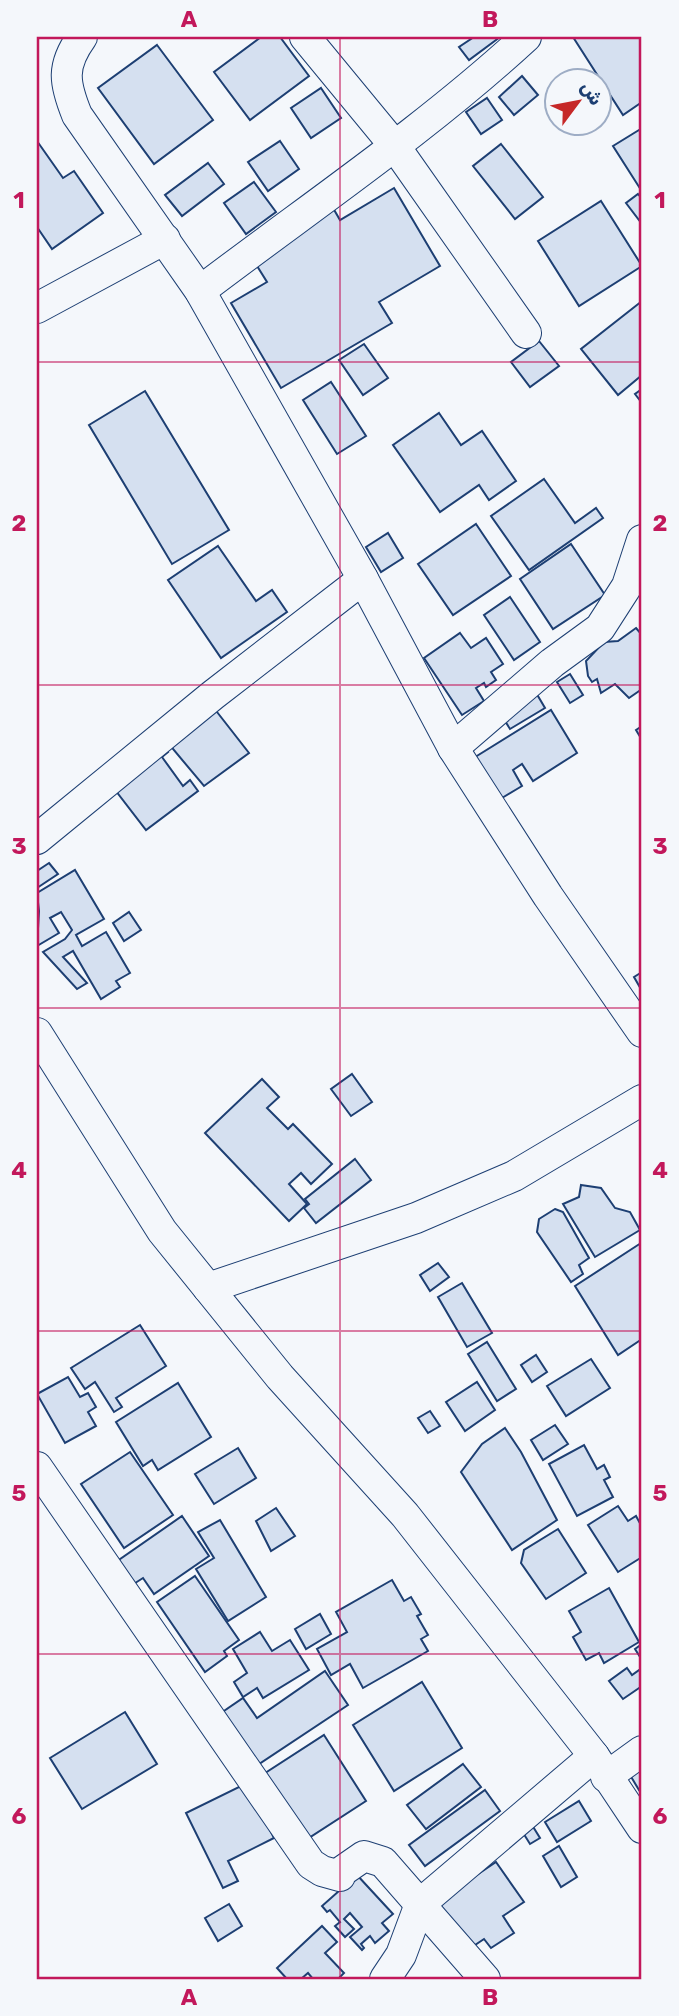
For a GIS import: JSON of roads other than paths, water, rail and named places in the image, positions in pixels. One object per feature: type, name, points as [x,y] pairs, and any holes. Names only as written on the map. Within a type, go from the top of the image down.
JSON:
[{"type":"street","points":[[82,37],[69,55],[65,87],[77,116],[200,291],[363,579],[453,748],[548,896],[642,1032]]},
{"type":"street","points":[[305,37],[394,145],[526,333]]},
{"type":"street","points":[[200,291],[394,145],[493,67],[526,37]]},
{"type":"street","points":[[37,308],[165,239]]},
{"type":"street","points":[[453,748],[552,663],[600,628],[628,586],[642,540]]},
{"type":"street","points":[[37,839],[214,695],[363,579]]},
{"type":"street","points":[[37,1033],[162,1231],[280,1377],[405,1515],[600,1767],[642,1828]]},
{"type":"street","points":[[208,1288],[416,1219],[514,1176],[642,1100]]},
{"type":"street","points":[[37,1466],[311,1864],[322,1871],[340,1876],[338,1874],[364,1857],[383,1862],[485,1979]]},
{"type":"street","points":[[385,1979],[401,1955],[420,1904],[600,1767],[642,1751]]}]
